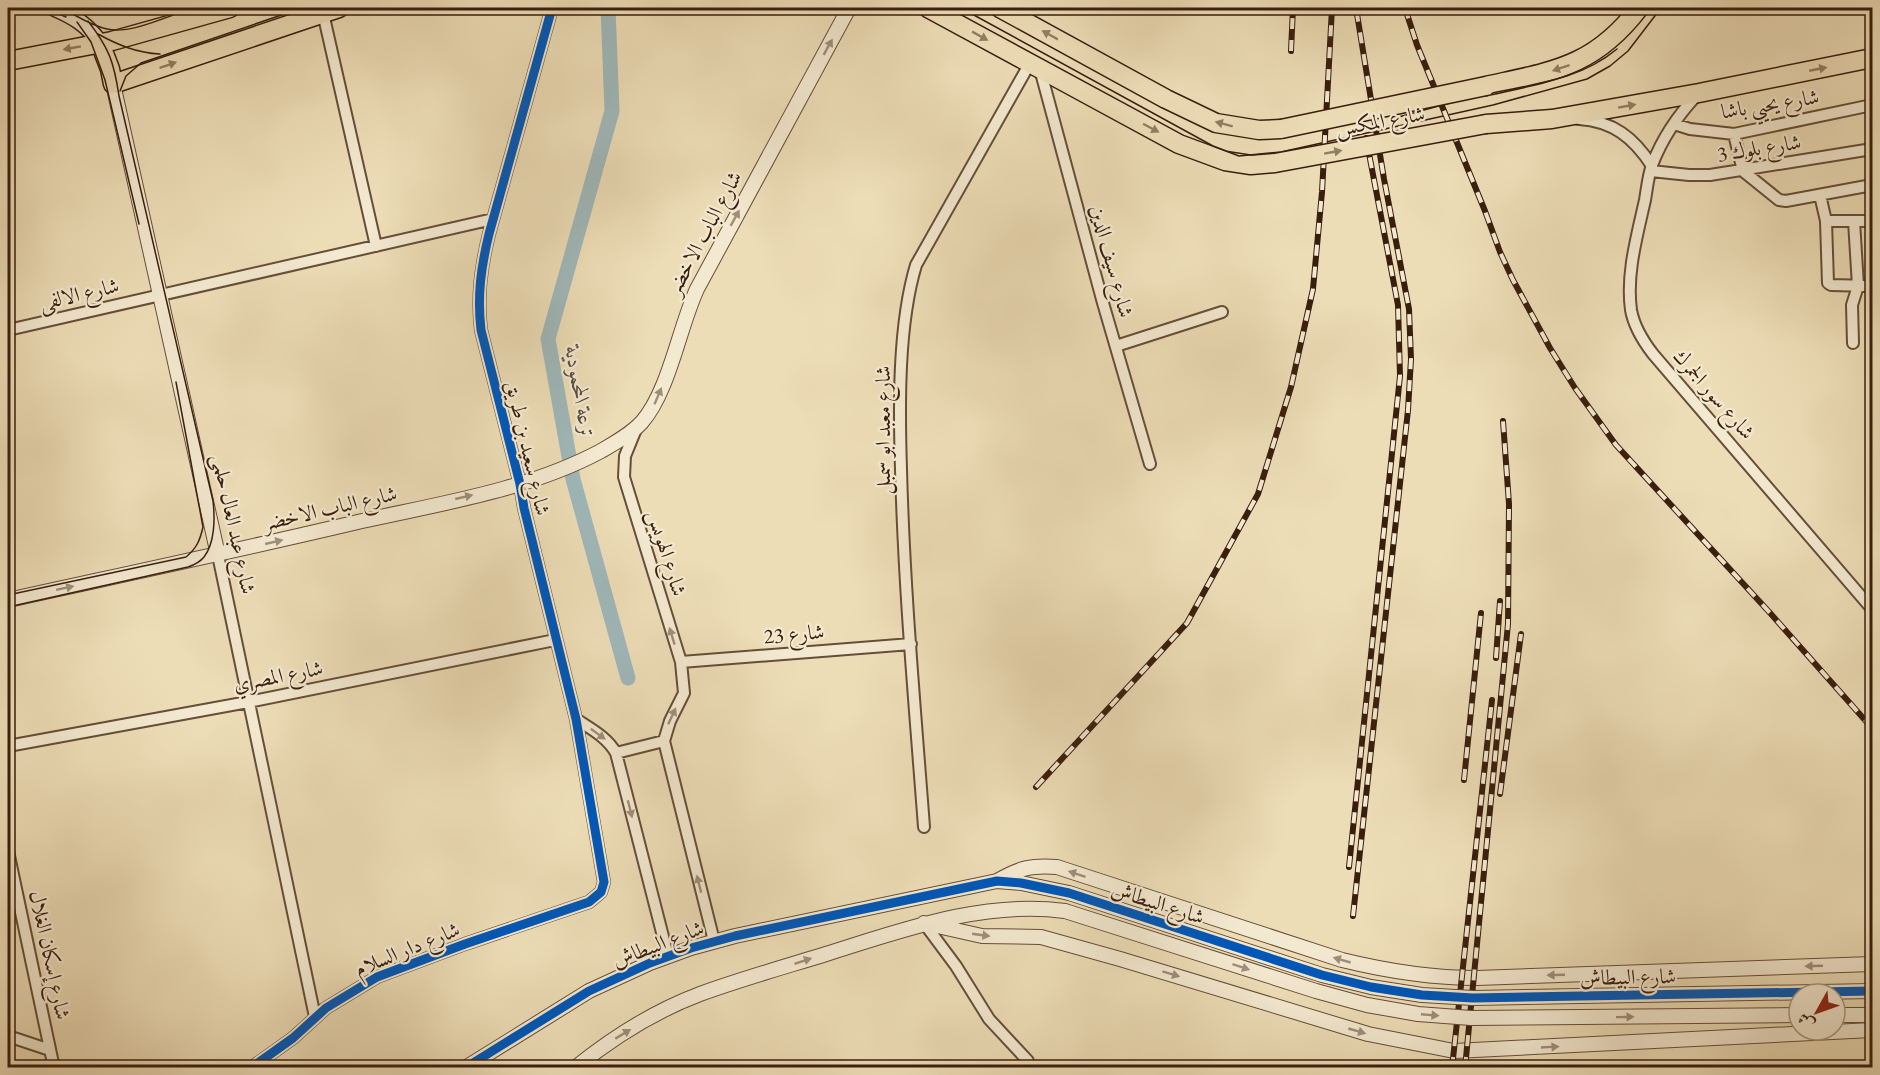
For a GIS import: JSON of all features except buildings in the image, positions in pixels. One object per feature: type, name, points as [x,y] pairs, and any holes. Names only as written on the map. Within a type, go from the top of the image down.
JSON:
[{"type":"main road","points":[[54,8],[77,19],[90,29],[100,43]]},
{"type":"main road","points":[[8,61],[145,33],[230,8]]},
{"type":"main road","name":"شارع المكس","points":[[928,8],[1179,144],[1225,161],[1251,165],[1275,163],[1486,124],[1552,119],[1699,93],[1872,58]]},
{"type":"main road","name":"شارع المكس","points":[[1000,8],[1019,12],[1166,99],[1216,123],[1259,130],[1281,129],[1551,71],[1588,56],[1620,31],[1638,8]]},
{"type":"main road","points":[[113,84],[331,10]]},
{"type":"main road","name":"شارع عبد العال حلمى","points":[[100,43],[113,84]]},
{"type":"street","name":"شارع سعيد بن طريق","points":[[552,8],[493,219],[481,270],[479,310],[481,330],[576,719],[604,882],[596,898]]},
{"type":"street","name":"شارع الباب الاخضر","points":[[8,600],[218,555],[520,484],[584,460],[615,443],[638,426],[654,406],[697,288],[849,8]]},
{"type":"street","points":[[331,10],[376,246]]},
{"type":"street","name":"شارع سيف الدين","points":[[1035,66],[1150,464]]},
{"type":"street","name":"شارع معبد ابو سمبل","points":[[924,828],[902,525],[899,415],[908,292],[916,265],[1035,66]]},
{"type":"street","name":"شارع عبد العال حلمى","points":[[113,84],[218,555],[315,1017]]},
{"type":"street","name":"شارع سور الجمرك","points":[[1699,93],[1684,108],[1652,168],[1630,281],[1631,310],[1642,339],[1872,609]]},
{"type":"street","name":"شارع يحيي باشا","points":[[1674,124],[1690,129],[1734,134],[1872,105]]},
{"type":"street","points":[[1552,119],[1582,119],[1616,128],[1630,137],[1642,150],[1652,168]]},
{"type":"street","points":[[1734,134],[1743,171],[1779,200],[1872,185]]},
{"type":"street","name":"شارع بلوك 3","points":[[1652,168],[1689,176],[1743,171],[1872,149]]},
{"type":"street","points":[[1820,195],[1826,221],[1828,283],[1872,286]]},
{"type":"street","name":"شارع الالفى","points":[[8,330],[493,219]]},
{"type":"street","points":[[1826,221],[1872,220]]},
{"type":"street","points":[[1854,221],[1857,286],[1852,305],[1854,343]]},
{"type":"street","points":[[1116,346],[1222,312]]},
{"type":"street","name":"شارع الهويس","points":[[638,426],[628,445],[624,477],[681,662],[684,693],[670,721],[664,741]]},
{"type":"street","name":"شارع المصري","points":[[8,746],[248,702],[555,640]]},
{"type":"street","name":"شارع 23","points":[[681,662],[911,644]]},
{"type":"street","points":[[576,719],[601,735],[616,753],[668,956]]},
{"type":"street","points":[[616,753],[664,741],[714,941]]},
{"type":"street","name":"شارع إسكان الغلال","points":[[8,850],[11,883],[54,1068]]},
{"type":"street","points":[[997,881],[1020,868],[1058,867],[1342,960],[1386,971],[1432,977],[1477,978],[1872,964]]},
{"type":"street","name":"شارع البيطاش","points":[[471,1065],[590,991],[668,956],[714,941],[997,881],[1022,883],[1069,893],[1322,975],[1371,987],[1422,995],[1473,998],[1872,991]]},
{"type":"street","name":"شارع دار السلام","points":[[251,1068],[293,1038],[315,1017],[377,977],[596,898]]},
{"type":"street","name":"شارع البيطاش","points":[[575,1068],[601,1047],[648,1019],[699,994],[924,923],[1016,908],[1065,911],[1316,991],[1366,1005],[1418,1014],[1471,1018],[1787,1015]]},
{"type":"street","points":[[924,923],[982,936],[1041,937],[1120,958],[1368,1034],[1454,1051],[1872,1030]]},
{"type":"street","points":[[924,923],[956,966],[989,1019],[1028,1061],[1021,1068]]},
{"type":"street","points":[[1847,1015],[1872,1014]]},
{"type":"street","points":[[8,1036],[50,1050]]},
{"type":"waterway","name":"ترعة المحمودية","points":[[608,8],[612,111],[548,339],[573,479],[628,678]]},
{"type":"tram line","points":[[45,8],[66,17]]},
{"type":"tram line","points":[[61,8],[95,25],[116,30],[138,27],[193,8]]},
{"type":"tram line","points":[[120,91],[126,76],[141,63],[302,8]]},
{"type":"tram line","points":[[961,8],[1213,146],[1239,156],[1281,152],[1493,105],[1587,79],[1610,66],[1628,51],[1661,8]]},
{"type":"tram line","points":[[8,607],[190,566],[199,562],[208,551],[213,530],[213,501],[115,74],[106,48],[88,21]]},
{"type":"tram line","points":[[77,22],[91,42],[105,80],[139,224]]},
{"type":"tram line","points":[[98,34],[128,48],[160,54]]},
{"type":"tram line","points":[[1399,117],[1556,79],[1588,68],[1617,49]]},
{"type":"tram line","points":[[8,595],[186,557],[193,550],[203,527],[176,382]]},
{"type":"railway","points":[[1291,51],[1293,8]]},
{"type":"railway","points":[[1036,787],[1187,623],[1258,494],[1291,387],[1313,289],[1322,192],[1332,8]]},
{"type":"railway","points":[[1353,916],[1408,410],[1411,359],[1409,309],[1384,179],[1356,8]]},
{"type":"railway","points":[[1405,8],[1417,45],[1500,252],[1550,348],[1575,388],[1616,445],[1872,728]]},
{"type":"railway","points":[[1349,867],[1400,376],[1398,305],[1366,138]]},
{"type":"railway","points":[[1465,1068],[1508,624],[1509,504],[1503,421]]},
{"type":"railway","points":[[1496,658],[1500,601]]},
{"type":"railway","points":[[1464,780],[1481,613]]},
{"type":"railway","points":[[1500,794],[1521,634]]},
{"type":"railway","points":[[1452,1068],[1492,700]]},
{"type":"cycle path","points":[[251,1068],[293,1038],[326,1008],[377,977],[589,902],[601,892],[604,882],[576,719],[481,330],[479,305],[489,234],[552,8]]},
{"type":"cycle path","points":[[465,1068],[589,991],[650,963],[691,948],[735,936],[997,881],[1021,883],[1069,893],[1322,975],[1371,987],[1422,995],[1473,998],[1872,991]]}]
